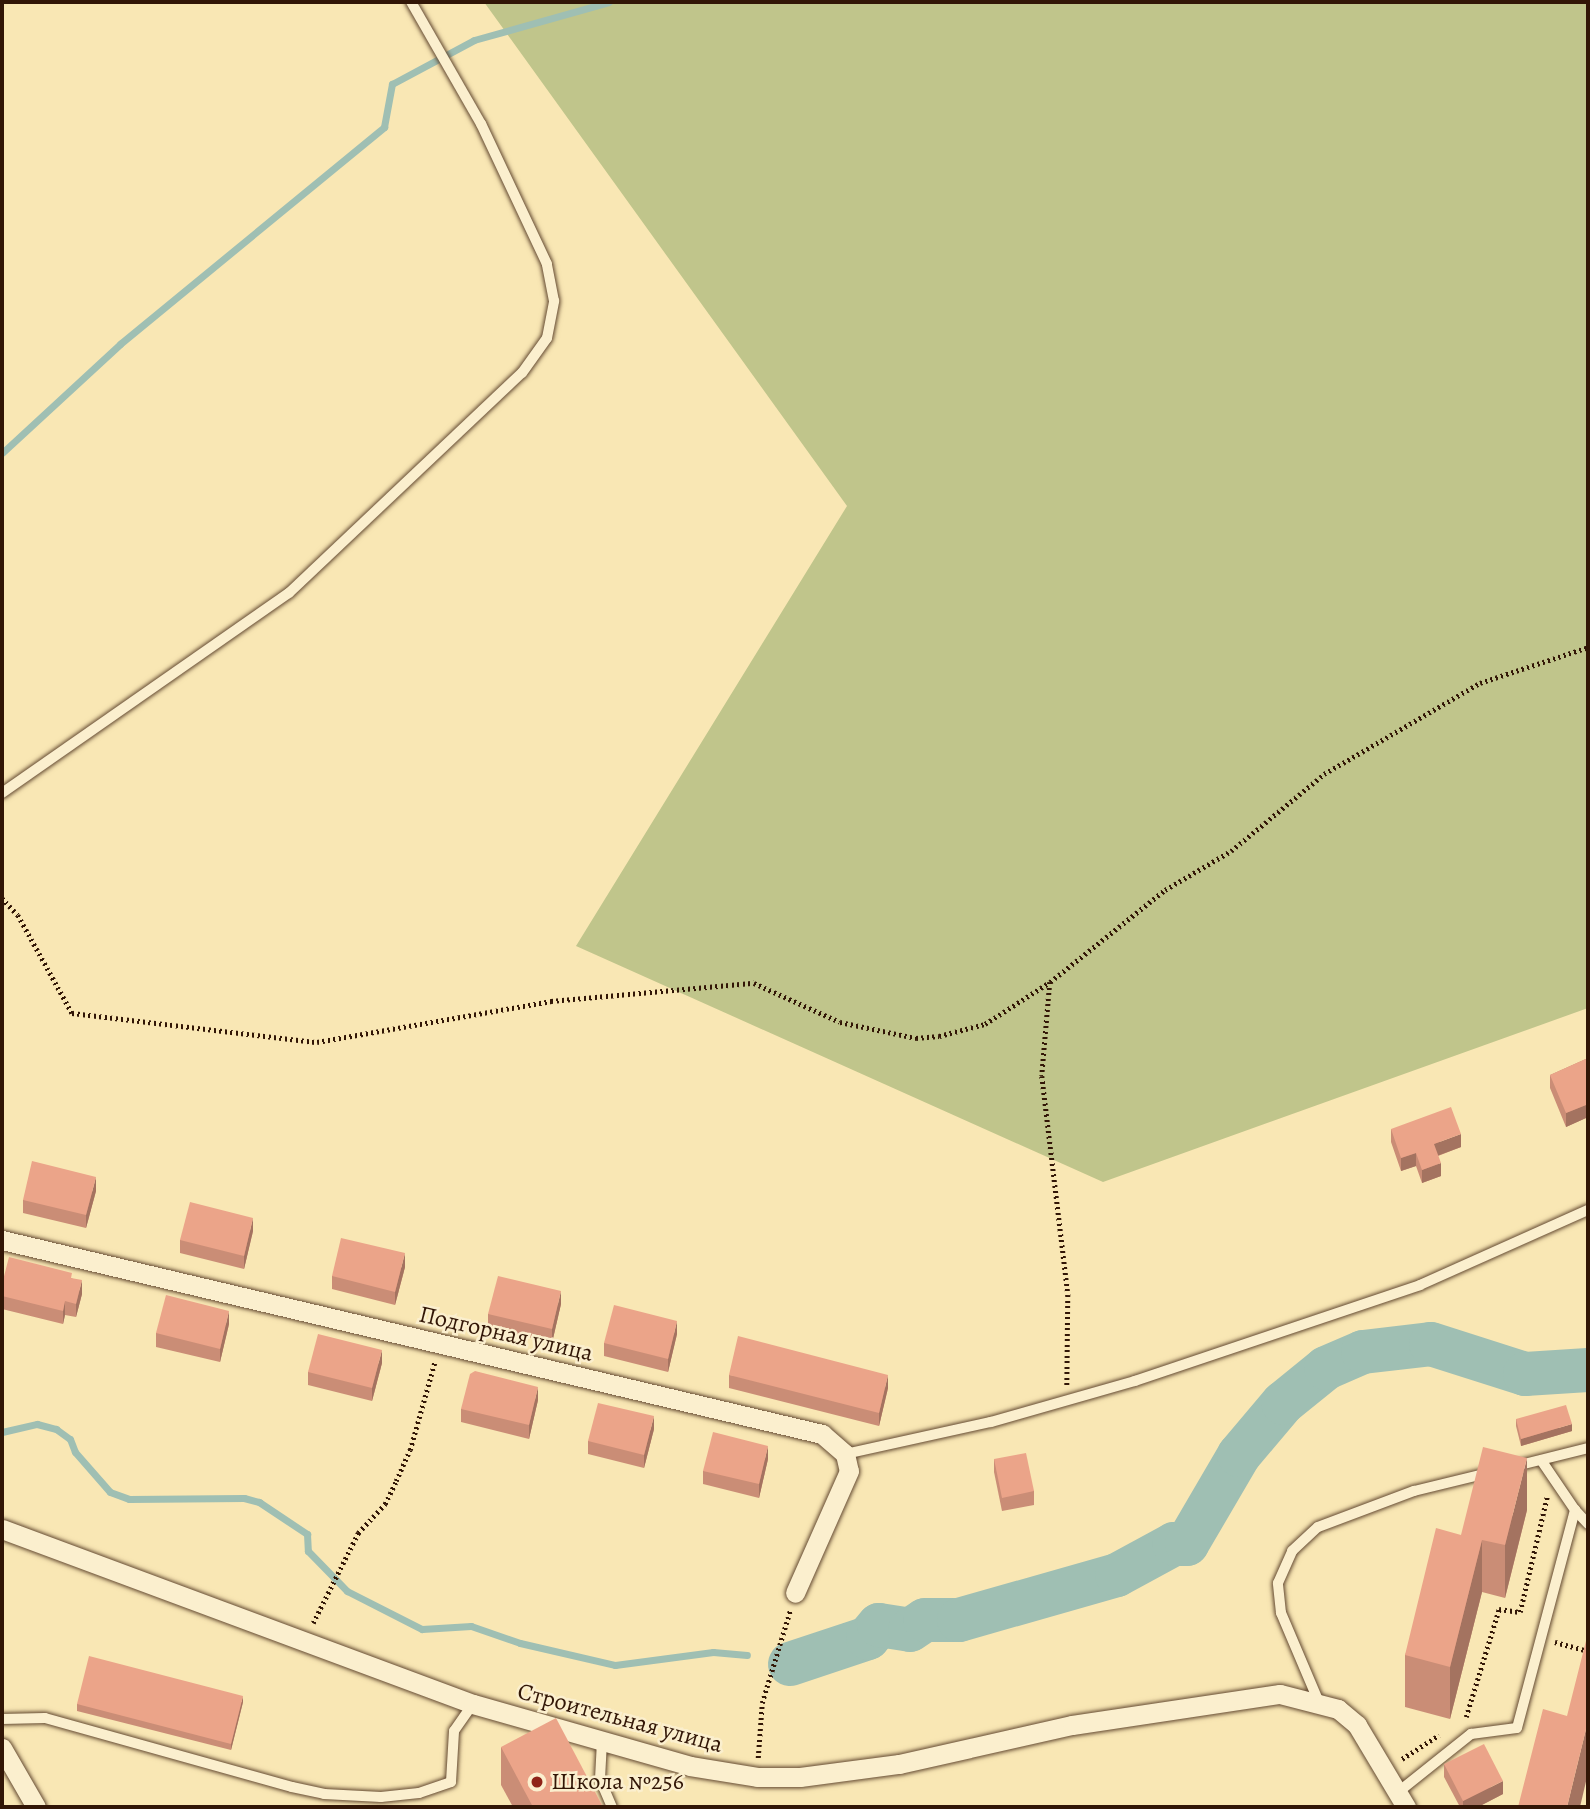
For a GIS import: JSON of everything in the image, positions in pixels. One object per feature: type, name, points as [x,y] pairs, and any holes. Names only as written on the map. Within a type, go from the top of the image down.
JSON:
[{"type":"street","name":"Подгорная улица","points":[[2,1240],[822,1434],[845,1454]]},
{"type":"street","points":[[795,1593],[849,1471],[845,1454]]},
{"type":"street","name":"Строительная улица","points":[[2,1529],[473,1704],[690,1766],[757,1777],[800,1777],[899,1764],[1072,1725],[1280,1694],[1318,1700],[1338,1709],[1357,1725],[1401,1800]]},
{"type":"street","points":[[2,1748],[36,1807]]},
{"type":"lane","points":[[2,793],[289,593],[522,373],[547,338],[554,301],[547,264],[481,124],[411,2]]},
{"type":"lane","points":[[845,1454],[1067,1401],[1420,1285],[1588,1210]]},
{"type":"lane","points":[[1318,1700],[1281,1613],[1278,1583],[1292,1551],[1318,1527],[1414,1491],[1588,1448]]},
{"type":"lane","points":[[1541,1460],[1574,1510],[1588,1524]]},
{"type":"lane","points":[[1401,1800],[1471,1734],[1517,1728],[1574,1510]]},
{"type":"lane","points":[[2,1720],[45,1718],[303,1790],[381,1797],[419,1793],[451,1782],[454,1731],[473,1704]]},
{"type":"lane","points":[[601,1741],[600,1779],[612,1807]]},
{"type":"path","points":[[2,898],[18,915],[72,1013],[317,1042],[551,1000],[754,983],[840,1022],[916,1038],[985,1024],[1050,982],[1166,890],[1231,851],[1324,774],[1480,683],[1588,647]]},
{"type":"path","points":[[1050,982],[1042,1076],[1068,1295],[1067,1401]]},
{"type":"path","points":[[306,1641],[323,1595],[358,1533],[385,1504],[411,1450],[439,1344]]},
{"type":"path","points":[[1460,1721],[1471,1714],[1499,1609],[1520,1612],[1552,1475]]},
{"type":"path","points":[[757,1777],[761,1703],[783,1634]]},
{"type":"path","points":[[1541,1638],[1588,1651]]},
{"type":"path","points":[[1407,1756],[1450,1728]]},
{"type":"green space","points":[[484,2],[1588,2],[1588,1008],[1103,1182],[576,946],[847,506]]},
{"type":"building","points":[[1588,1058],[1588,1110],[1586,1105],[1566,1113],[1550,1075]]},
{"type":"building","points":[[1451,1107],[1461,1134],[1434,1144],[1441,1163],[1422,1170],[1416,1153],[1401,1158],[1391,1129]]},
{"type":"building","points":[[32,1161],[96,1177],[86,1215],[23,1200]]},
{"type":"building","points":[[190,1202],[253,1218],[244,1256],[180,1240]]},
{"type":"building","points":[[341,1238],[405,1253],[395,1292],[332,1276]]},
{"type":"building","points":[[9,1257],[72,1273],[71,1278],[82,1280],[76,1304],[65,1301],[63,1311],[2,1296],[2,1284]]},
{"type":"building","points":[[498,1276],[561,1291],[552,1329],[488,1314]]},
{"type":"building","points":[[166,1295],[229,1311],[220,1349],[156,1333]]},
{"type":"building","points":[[614,1305],[677,1321],[668,1359],[604,1343]]},
{"type":"building","points":[[318,1334],[382,1350],[372,1388],[308,1372]]},
{"type":"building","points":[[738,1336],[888,1375],[879,1413],[729,1375]]},
{"type":"building","points":[[475,1371],[538,1387],[529,1425],[461,1409],[470,1374]]},
{"type":"building","points":[[598,1403],[654,1416],[644,1455],[588,1441]]},
{"type":"building","points":[[1566,1405],[1572,1424],[1521,1439],[1516,1419]]},
{"type":"building","points":[[713,1432],[768,1446],[759,1484],[703,1471]]},
{"type":"building","points":[[1483,1447],[1527,1458],[1505,1545],[1482,1540],[1450,1667],[1405,1655],[1436,1528],[1461,1535]]},
{"type":"building","points":[[1026,1453],[1034,1491],[1002,1498],[994,1459]]},
{"type":"building","points":[[1588,1633],[1588,1721],[1567,1807],[1518,1807],[1543,1709],[1567,1716]]},
{"type":"building","points":[[89,1656],[243,1696],[231,1744],[77,1704]]},
{"type":"building","points":[[556,1718],[603,1807],[533,1807],[501,1747]]},
{"type":"building","points":[[1484,1744],[1503,1781],[1463,1801],[1444,1764]]},
{"type":"waterway","points":[[2,453],[120,344],[384,127],[392,84],[474,40],[609,2]]},
{"type":"waterway","points":[[790,1664],[868,1638],[879,1625],[910,1630],[925,1620],[959,1620],[1117,1575],[1174,1544],[1187,1544],[1239,1455],[1283,1403],[1326,1368],[1363,1352],[1431,1344],[1525,1374],[1588,1370]]},
{"type":"waterway","points":[[2,1432],[37,1424],[56,1429],[70,1439],[75,1452],[110,1492],[129,1499],[244,1498],[259,1502],[307,1534],[308,1551],[347,1591],[422,1629],[471,1626],[520,1643],[615,1665],[713,1652],[747,1655]]},
{"type":"place","name":"Школа №256","points":[[537,1782]]}]
